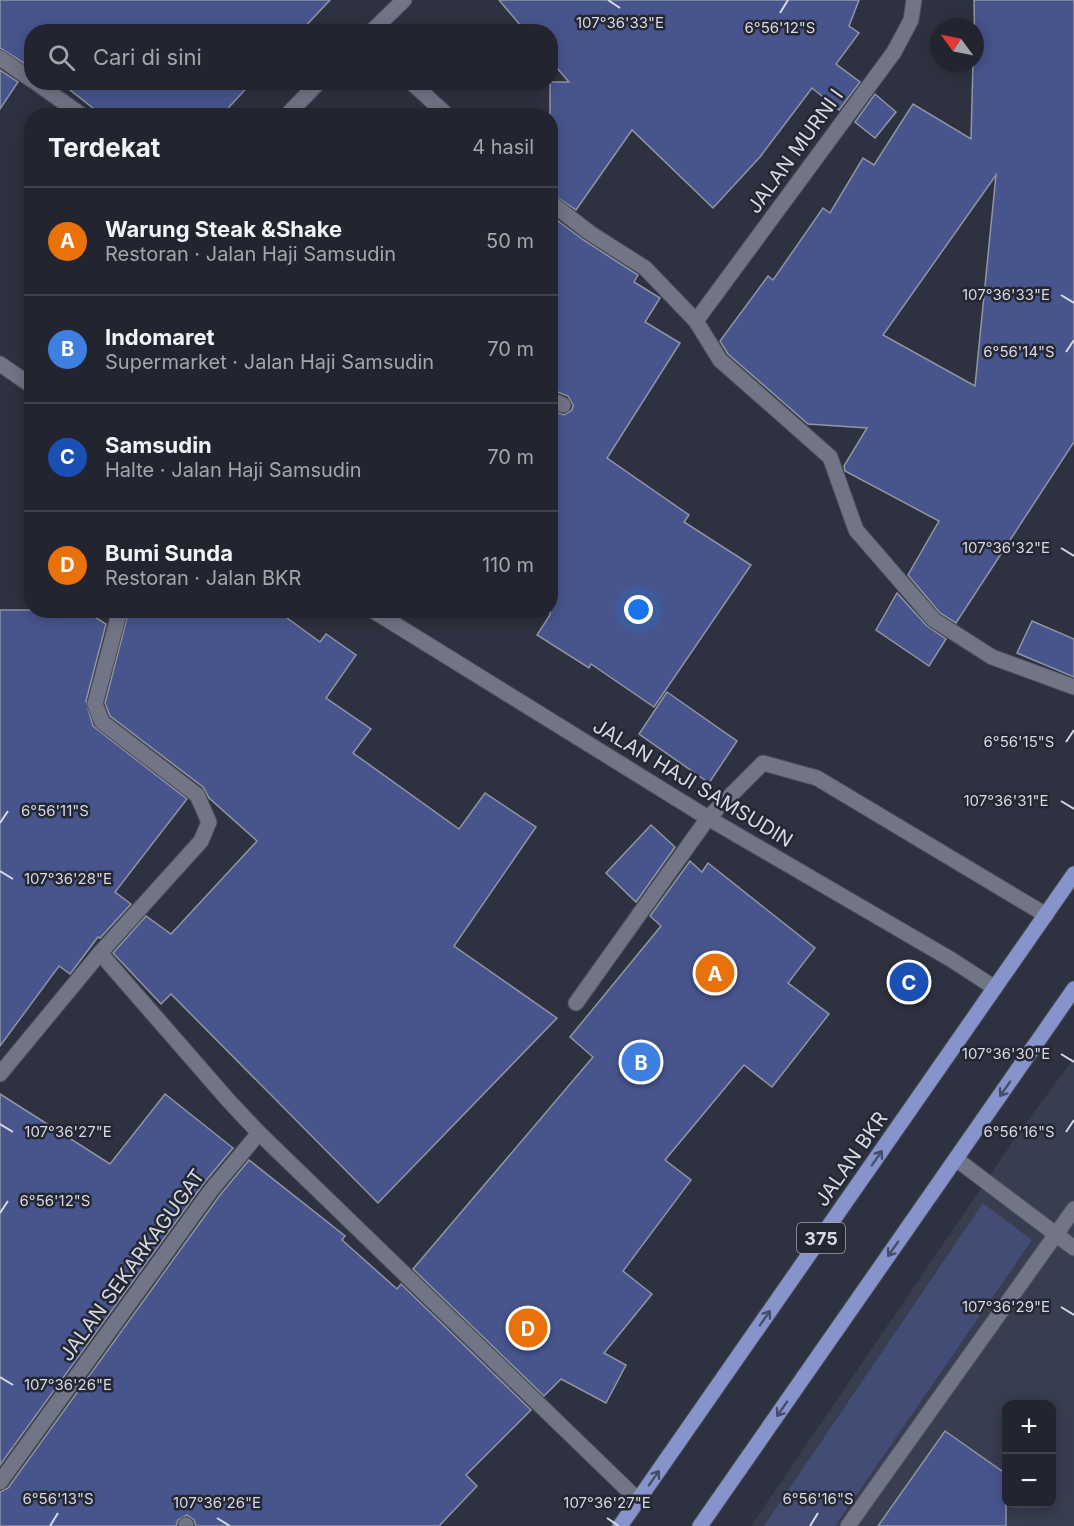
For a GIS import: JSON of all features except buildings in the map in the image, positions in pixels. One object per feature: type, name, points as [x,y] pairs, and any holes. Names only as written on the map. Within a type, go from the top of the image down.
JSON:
[{"type":"main road","name":"JALAN BKR","points":[[620,1526],[1074,874]]},
{"type":"main road","points":[[700,1526],[1074,989]]},
{"type":"street","points":[[379,24],[404,0]]},
{"type":"street","name":"JALAN MURNI I","points":[[696,321],[894,52],[911,20],[914,0]]},
{"type":"street","points":[[0,58],[24,74]]},
{"type":"street","points":[[46,90],[72,108]]},
{"type":"street","points":[[294,108],[311,90]]},
{"type":"street","points":[[420,90],[439,108]]},
{"type":"street","points":[[558,208],[590,233],[645,268],[696,321],[720,360],[830,457],[855,530],[934,620],[992,657],[1074,687]]},
{"type":"street","points":[[0,364],[24,380]]},
{"type":"street","points":[[0,1074],[100,953],[201,841],[209,822],[197,795],[102,722],[95,704],[118,618]]},
{"type":"street","name":"JALAN HAJI SAMSUDIN","points":[[385,618],[708,818],[952,960],[995,988]]},
{"type":"street","points":[[576,1003],[708,818],[763,763],[817,778],[1046,915]]},
{"type":"street","points":[[100,953],[228,1100],[260,1133],[638,1500]]},
{"type":"street","name":"JALAN SEKARKAGUGAT","points":[[0,1482],[212,1190],[260,1133]]},
{"type":"street","points":[[956,1159],[1074,1248]]},
{"type":"street","points":[[848,1526],[1074,1209]]},
{"type":"shaded area","points":[[1074,1058],[1074,1526],[751,1526],[1018,1134]]},
{"type":"shaded area","points":[[983,1203],[1032,1240],[835,1526],[764,1526]]},
{"type":"place","name":"Warung Steak &Shake","points":[[715,973]]},
{"type":"place","name":"Samsudin","points":[[909,982]]},
{"type":"place","name":"Indomaret","points":[[641,1062]]},
{"type":"place","name":"Bumi Sunda","points":[[528,1328]]}]
